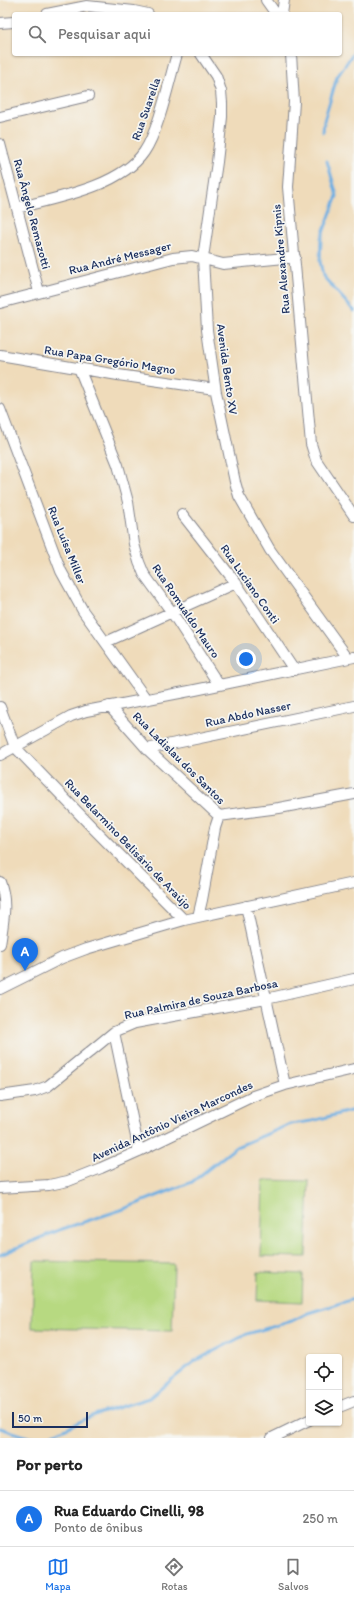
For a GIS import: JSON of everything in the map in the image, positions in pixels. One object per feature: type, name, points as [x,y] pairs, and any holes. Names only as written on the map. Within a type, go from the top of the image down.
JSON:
[{"type":"street","points":[[55,12],[97,0]]},
{"type":"street","points":[[266,0],[275,12]]},
{"type":"street","points":[[282,12],[284,0]]},
{"type":"street","points":[[83,5],[139,12]]},
{"type":"street","points":[[0,23],[12,22]]},
{"type":"street","name":"Rua Suarella","points":[[17,208],[95,186],[112,178],[129,167],[143,153],[151,138],[177,56]]},
{"type":"street","name":"Avenida Bento XV","points":[[202,56],[216,76],[221,91],[222,117],[203,258],[207,330],[216,389],[234,482],[239,496],[270,550],[351,658]]},
{"type":"street","name":"Rua Alexandre Kipnis","points":[[291,56],[294,102],[288,187],[308,424],[311,444],[316,460],[354,516]]},
{"type":"street","points":[[0,117],[88,96]]},
{"type":"street","name":"Rua Ângelo Remazotti","points":[[0,144],[39,292]]},
{"type":"street","name":"Rua André Messager","points":[[0,303],[173,258],[192,256],[223,264],[295,257]]},
{"type":"street","name":"Rua Papa Gregório Magno","points":[[0,355],[216,389]]},
{"type":"street","name":"Rua Romualdo Mauro","points":[[79,368],[118,464],[128,502],[134,544],[144,574],[171,611],[219,685]]},
{"type":"street","name":"Rua Luísa Miller","points":[[0,408],[61,571],[83,611],[146,699]]},
{"type":"street","name":"Rua Luciano Conti","points":[[182,514],[236,584],[294,670]]},
{"type":"street","points":[[106,642],[171,611],[236,584]]},
{"type":"street","points":[[0,755],[71,716],[86,711],[351,658]]},
{"type":"street","name":"Rua Ladislau dos Santos","points":[[109,706],[147,749],[219,816],[279,808],[354,794]]},
{"type":"street","name":"Rua Abdo Nasser","points":[[147,749],[354,706]]},
{"type":"street","points":[[0,707],[15,747]]},
{"type":"street","name":"Rua Belarmino Belisário de Araújo","points":[[15,747],[97,833],[184,920],[354,883]]},
{"type":"street","points":[[198,917],[213,833],[219,816]]},
{"type":"street","points":[[0,882],[4,896],[5,910],[0,944]]},
{"type":"street","points":[[246,906],[285,1085]]},
{"type":"street","points":[[0,989],[62,958],[80,951],[184,920]]},
{"type":"street","name":"Rua Palmira de Souza Barbosa","points":[[0,1096],[35,1091],[48,1086],[114,1032],[128,1026],[146,1021],[266,999],[354,979]]},
{"type":"street","points":[[114,1032],[139,1151]]},
{"type":"street","name":"Avenida Antônio Vieira Marcondes","points":[[0,1188],[48,1185],[68,1181],[139,1151],[253,1096],[285,1085],[354,1069]]},
{"type":"street","points":[[342,1406],[354,1401]]},
{"type":"street","points":[[272,1438],[306,1421]]},
{"type":"green space","points":[[263,1180],[309,1181],[306,1257],[261,1256]]},
{"type":"green space","points":[[34,1261],[174,1264],[172,1331],[32,1328]]},
{"type":"green space","points":[[258,1272],[303,1274],[302,1302],[257,1300]]},
{"type":"waterway","points":[[323,132],[324,121],[337,77],[354,52]]},
{"type":"waterway","points":[[327,161],[337,196],[321,238],[320,261],[323,276],[354,311]]},
{"type":"waterway","points":[[0,1255],[59,1230],[121,1210],[192,1182],[236,1147],[291,1124],[312,1121],[354,1110]]},
{"type":"waterway","points":[[0,1428],[31,1438],[49,1436],[94,1415],[149,1398],[195,1361],[247,1334],[292,1321],[308,1313],[354,1299]]},
{"type":"place","name":"Rua Eduardo Cinelli, 98","points":[[25,971]]}]
